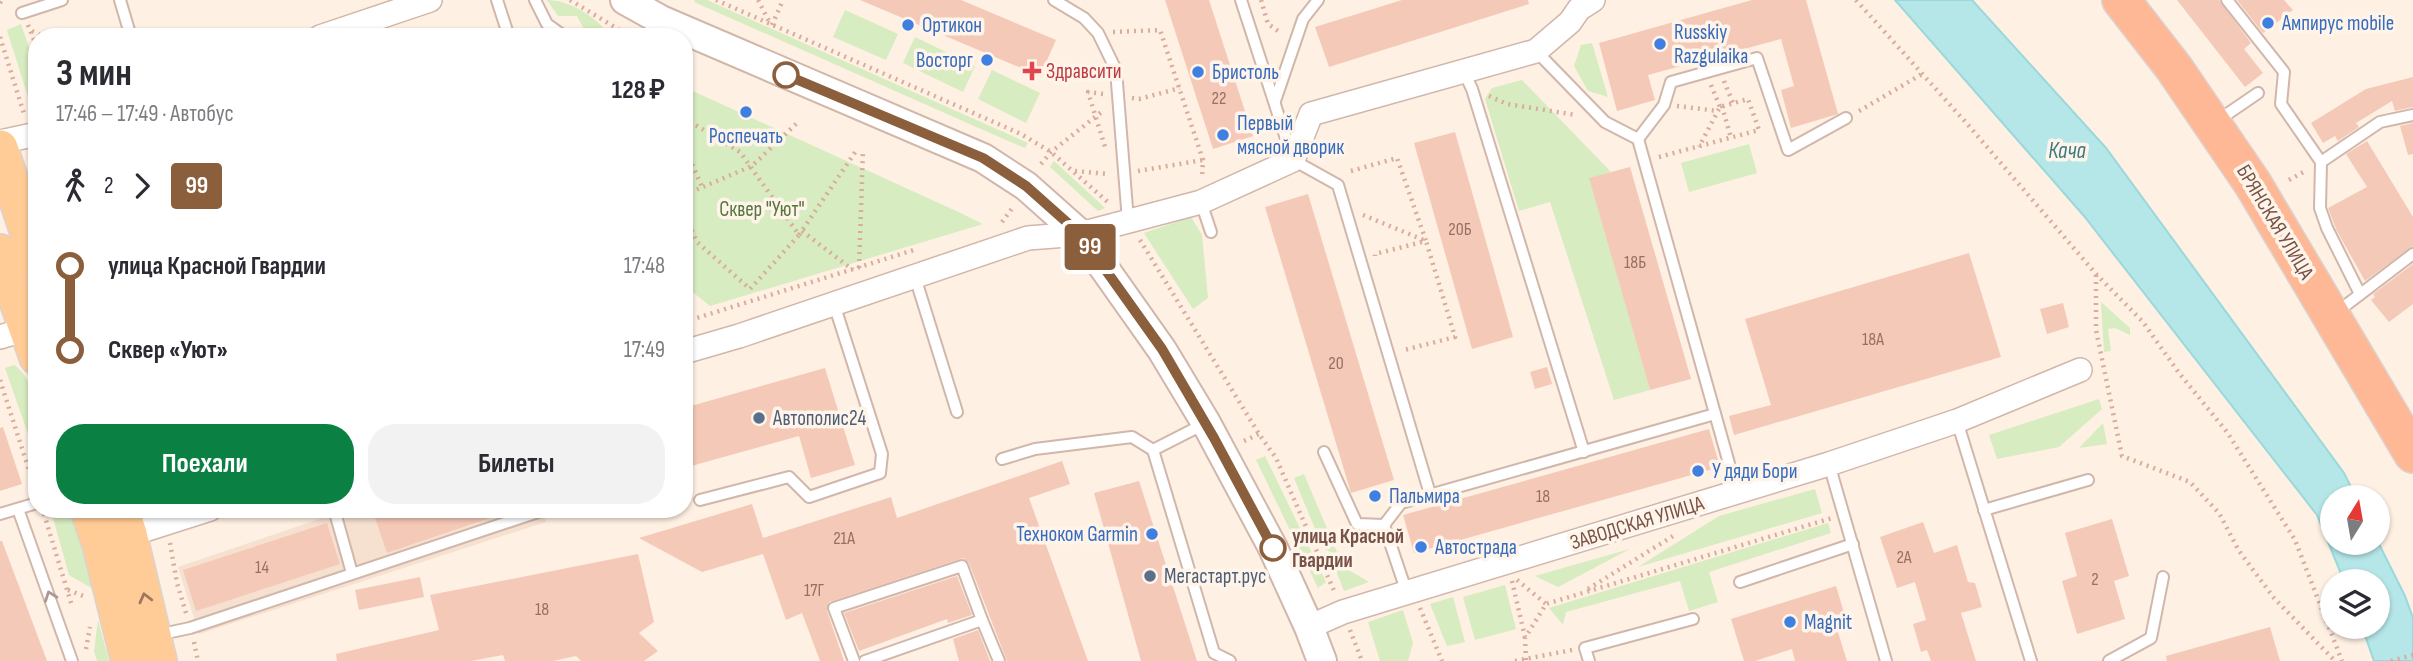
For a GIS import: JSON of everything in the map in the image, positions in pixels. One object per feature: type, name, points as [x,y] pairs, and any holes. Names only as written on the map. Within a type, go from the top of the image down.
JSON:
[{"type":"highway","name":"БРЯНСКАЯ УЛИЦА","points":[[2121,0],[2175,68],[2253,184],[2413,454]]},
{"type":"main road","points":[[22,139],[28,187]]},
{"type":"main road","points":[[0,252],[21,341]]},
{"type":"main road","points":[[101,518],[116,529],[167,651]]},
{"type":"main road","points":[[116,529],[128,661]]},
{"type":"street","points":[[352,28],[430,0]]},
{"type":"street","points":[[625,0],[680,28]]},
{"type":"street","points":[[693,349],[1028,239],[1080,234],[1201,202],[1293,160],[1311,114],[1468,79],[1536,51],[1570,22],[1583,3]]},
{"type":"street","points":[[693,34],[983,158],[1026,186],[1080,234],[1162,349],[1206,423],[1273,548],[1310,627],[1321,661]]},
{"type":"street","points":[[0,142],[22,139]]},
{"type":"street","name":"ЗАВОДСКАЯ УЛИЦА","points":[[1310,627],[1347,621],[1410,592],[1829,464],[1957,421],[2081,370]]},
{"type":"street","points":[[116,529],[168,518]]},
{"type":"lane","points":[[22,13],[62,0]]},
{"type":"lane","points":[[120,0],[128,28]]},
{"type":"lane","points":[[496,0],[506,28]]},
{"type":"lane","points":[[535,0],[547,23],[553,28]]},
{"type":"lane","points":[[1054,0],[1084,18],[1098,33],[1116,70],[1128,221]]},
{"type":"lane","points":[[1241,0],[1293,160],[1338,185],[1430,494]]},
{"type":"lane","points":[[1275,101],[1303,19],[1318,0]]},
{"type":"lane","points":[[2227,0],[2284,72],[2281,104],[2321,162],[2320,208],[2360,294]]},
{"type":"lane","points":[[1536,51],[1605,122],[1639,139]]},
{"type":"lane","points":[[1737,492],[1639,139],[1664,105],[1671,82],[1757,58],[1788,150],[1846,118]]},
{"type":"lane","points":[[1468,79],[1584,452]]},
{"type":"lane","points":[[2213,124],[2258,93]]},
{"type":"lane","points":[[2321,162],[2379,122],[2413,115]]},
{"type":"lane","points":[[1201,202],[1211,232]]},
{"type":"lane","points":[[2332,316],[2413,254]]},
{"type":"lane","points":[[915,277],[957,412]]},
{"type":"lane","points":[[700,500],[789,477],[809,496],[880,473],[882,454],[834,303]]},
{"type":"lane","points":[[1384,525],[1401,503],[1715,414]]},
{"type":"lane","points":[[1957,421],[2031,661]]},
{"type":"lane","points":[[1153,450],[1206,423]]},
{"type":"lane","points":[[1002,459],[1035,449],[1132,437],[1153,450],[1214,653],[1230,661]]},
{"type":"lane","points":[[1324,452],[1357,524],[1384,525]]},
{"type":"lane","points":[[1829,464],[1886,661]]},
{"type":"lane","points":[[1984,510],[2088,480]]},
{"type":"lane","points":[[0,514],[28,506]]},
{"type":"lane","points":[[18,509],[72,661]]},
{"type":"lane","points":[[338,518],[352,573]]},
{"type":"lane","points":[[167,651],[190,628],[520,518]]},
{"type":"lane","points":[[1384,525],[1410,592]]},
{"type":"lane","points":[[1740,582],[1853,544]]},
{"type":"lane","points":[[854,661],[834,608],[962,566],[999,661]]},
{"type":"lane","points":[[2109,661],[2151,638],[2163,577]]},
{"type":"lane","points":[[1589,661],[1585,648],[1693,619]]},
{"type":"lane","points":[[865,661],[982,620]]},
{"type":"path","points":[[570,0],[616,28]]},
{"type":"path","points":[[716,0],[1020,134],[1051,152],[1075,171],[1128,221],[1276,458],[1362,661]]},
{"type":"path","points":[[758,0],[772,25]]},
{"type":"path","points":[[772,25],[783,0]]},
{"type":"path","points":[[1261,0],[1268,24],[1296,44]]},
{"type":"path","points":[[1856,0],[2096,274],[2143,322],[2179,373],[2227,432],[2295,540],[2342,661]]},
{"type":"path","points":[[1098,33],[1160,30],[1203,160],[1201,202]]},
{"type":"path","points":[[0,37],[22,139]]},
{"type":"path","points":[[1846,118],[1922,74]]},
{"type":"path","points":[[1468,79],[1507,104],[1605,122]]},
{"type":"path","points":[[1041,164],[1051,152],[1095,119],[1117,96],[1139,99],[1180,88]]},
{"type":"path","points":[[1088,92],[1107,152]]},
{"type":"path","points":[[1644,160],[1759,131],[1748,99],[1720,109],[1664,105]]},
{"type":"path","points":[[1720,109],[1731,138]]},
{"type":"path","points":[[1699,147],[1720,109]]},
{"type":"path","points":[[693,191],[752,166],[798,122]]},
{"type":"path","points":[[693,123],[740,152],[800,233],[853,270]]},
{"type":"path","points":[[750,289],[800,233],[860,149],[859,268]]},
{"type":"path","points":[[1351,171],[1397,158],[1426,241],[1454,337],[1404,350],[1401,338]]},
{"type":"path","points":[[1110,163],[1114,174]]},
{"type":"path","points":[[693,166],[702,187]]},
{"type":"path","points":[[2289,180],[2305,170]]},
{"type":"path","points":[[991,226],[1004,221],[1012,209]]},
{"type":"path","points":[[1345,212],[1363,215],[1426,241]]},
{"type":"path","points":[[693,233],[697,242],[750,289],[752,300]]},
{"type":"path","points":[[1378,266],[1375,254],[1426,241]]},
{"type":"path","points":[[693,319],[925,247]]},
{"type":"path","points":[[2096,274],[2096,330],[2122,456],[2190,482],[2219,513],[2239,551],[2274,598],[2335,661]]},
{"type":"path","points":[[0,380],[28,466]]},
{"type":"path","points":[[1244,441],[1259,434]]},
{"type":"path","points":[[1525,638],[1546,604],[1844,515]]},
{"type":"path","points":[[45,518],[68,590]]},
{"type":"path","points":[[1581,593],[1683,530]]},
{"type":"path","points":[[170,543],[177,583],[198,661]]},
{"type":"path","points":[[1526,660],[1525,638],[1511,575],[1546,604]]},
{"type":"path","points":[[1410,592],[1443,661]]},
{"type":"path","points":[[167,651],[195,647]]},
{"type":"path","points":[[1515,661],[1585,648]]},
{"type":"path","points":[[2391,661],[2413,655]]},
{"type":"shaded area","points":[[322,518],[544,518],[546,522],[199,634],[178,567]]},
{"type":"green space","points":[[547,0],[581,10],[604,28],[583,28],[577,16],[558,16]]},
{"type":"green space","points":[[707,0],[1028,143],[1025,148],[999,137],[694,2]]},
{"type":"green space","points":[[845,10],[898,34],[886,60],[833,37]]},
{"type":"green space","points":[[21,24],[28,45],[28,97],[7,30]]},
{"type":"green space","points":[[915,37],[975,66],[963,92],[903,63]]},
{"type":"green space","points":[[1592,43],[1608,97],[1588,91],[1574,66],[1581,45]]},
{"type":"green space","points":[[992,70],[1040,93],[1026,123],[978,99]]},
{"type":"green space","points":[[1522,80],[1611,172],[1590,179],[1650,390],[1614,400],[1550,202],[1519,211],[1485,99],[1492,88]]},
{"type":"green space","name":"Сквер \"Уют\"","points":[[693,91],[983,224],[710,306],[693,292]]},
{"type":"green space","points":[[1749,144],[1757,173],[1689,192],[1681,163]]},
{"type":"green space","points":[[1054,161],[1105,208],[1098,211],[1050,167]]},
{"type":"green space","points":[[1191,217],[1202,235],[1208,298],[1193,309],[1144,233]]},
{"type":"green space","points":[[2101,302],[2130,328],[2130,335],[2115,328],[2108,329],[2111,351],[2104,352]]},
{"type":"green space","points":[[14,365],[28,382],[28,434],[5,368]]},
{"type":"green space","points":[[2099,399],[2102,409],[2059,447],[1997,459],[1989,435]]},
{"type":"green space","points":[[2103,423],[2107,444],[2079,448]]},
{"type":"green space","points":[[1265,456],[1326,582],[1318,588],[1256,460]]},
{"type":"green space","points":[[1304,474],[1339,557],[1323,548],[1294,478]]},
{"type":"green space","points":[[1815,489],[1822,513],[1638,567],[1719,516]]},
{"type":"green space","points":[[53,518],[74,518],[93,589],[69,575]]},
{"type":"green space","points":[[1828,523],[1831,533],[1709,572],[1718,602],[1689,611],[1680,581],[1566,612],[1563,625],[1549,608]]},
{"type":"green space","points":[[1630,549],[1558,587],[1535,576]]},
{"type":"green space","points":[[1332,560],[1369,582],[1344,591]]},
{"type":"green space","points":[[1505,585],[1516,629],[1475,640],[1463,597]]},
{"type":"green space","points":[[1453,597],[1465,642],[1447,646],[1430,604]]},
{"type":"green space","points":[[1403,610],[1413,643],[1408,661],[1380,661],[1368,622]]},
{"type":"green space","points":[[98,620],[109,661],[97,661],[94,651]]},
{"type":"water","name":"Кача","points":[[1895,0],[1972,0],[2106,148],[2344,473],[2350,485],[2320,485],[2320,522],[2317,515],[2084,216]]},
{"type":"water","name":"Кача","points":[[2333,555],[2384,555],[2413,618],[2413,661],[2374,661],[2366,639],[2390,639],[2390,569],[2339,569]]},
{"type":"building","points":[[860,0],[961,0],[1056,40],[1040,76]]},
{"type":"building","points":[[1165,0],[1209,0],[1253,136],[1213,149]]},
{"type":"building","points":[[1402,0],[1528,0],[1529,4],[1329,67],[1315,27]]},
{"type":"building","points":[[1752,0],[1806,0],[1838,114],[1791,128],[1781,90],[1794,86],[1781,39],[1648,75],[1655,100],[1617,111],[1599,43]]},
{"type":"building","points":[[2177,0],[2219,0],[2251,43],[2244,49],[2263,73],[2245,87]]},
{"type":"building","points":[[2237,0],[2284,0],[2293,10],[2263,33]]},
{"type":"building","points":[[2413,77],[2413,107],[2395,111],[2392,101],[2356,123],[2359,127],[2338,141],[2335,136],[2323,143],[2311,123],[2366,89]]},
{"type":"building","points":[[2413,123],[2413,154],[2408,155],[2400,126]]},
{"type":"building","points":[[1455,132],[1513,337],[1472,349],[1414,143]]},
{"type":"building","points":[[2367,141],[2413,217],[2413,246],[2365,281],[2337,231],[2328,208],[2367,187],[2346,154]]},
{"type":"building","points":[[1630,167],[1691,379],[1650,390],[1589,178]]},
{"type":"building","points":[[1308,194],[1394,480],[1351,493],[1265,207]]},
{"type":"building","points":[[1969,253],[2001,357],[1734,435],[1729,416],[1771,405],[1745,319]]},
{"type":"building","points":[[2413,264],[2413,304],[2389,322],[2371,300],[2375,297],[2373,294]]},
{"type":"building","points":[[2063,303],[2069,327],[2047,334],[2040,309]]},
{"type":"building","points":[[1547,367],[1552,384],[1535,389],[1530,372]]},
{"type":"building","points":[[825,368],[855,465],[811,478],[799,436],[693,465],[693,405]]},
{"type":"building","points":[[3,427],[22,484],[0,491],[0,428]]},
{"type":"building","points":[[1709,429],[1720,467],[1414,553],[1403,515]]},
{"type":"building","points":[[1062,461],[1070,484],[1029,498],[1088,661],[1007,661],[969,563],[963,558],[829,602],[827,611],[844,661],[820,661],[802,613],[786,620],[763,554],[702,572],[639,538],[752,504],[763,538],[891,497],[897,518]]},
{"type":"building","points":[[1139,481],[1197,661],[1141,661],[1094,493]]},
{"type":"building","points":[[375,518],[489,518],[387,553]]},
{"type":"building","points":[[2112,519],[2129,576],[2114,581],[2125,619],[2077,634],[2062,581],[2077,576],[2065,533]]},
{"type":"building","points":[[1923,522],[1934,553],[1957,545],[1968,582],[1975,583],[1982,607],[1961,613],[1976,661],[1931,661],[1927,650],[1921,652],[1913,624],[1926,620],[1915,582],[1897,588],[1880,537]]},
{"type":"building","points":[[327,523],[340,564],[196,611],[183,570]]},
{"type":"building","points":[[2,541],[47,661],[0,661]]},
{"type":"building","points":[[638,554],[654,622],[639,633],[658,651],[644,661],[581,661],[576,656],[553,661],[505,661],[503,655],[471,661],[337,661],[336,654],[439,630],[430,595]]},
{"type":"building","points":[[957,576],[972,615],[948,623],[947,619],[859,651],[844,613]]},
{"type":"building","points":[[420,577],[424,597],[359,610],[355,590]]},
{"type":"building","name":"Magnit","points":[[1836,586],[1848,626],[1837,629],[1847,661],[1795,661],[1792,649],[1755,661],[1744,661],[1731,619]]},
{"type":"building","points":[[2270,627],[2280,661],[2167,661],[2166,656]]},
{"type":"building","points":[[978,630],[990,661],[959,661],[953,639]]},
{"type":"bus line","name":"99","points":[[786,75],[983,158],[1026,186],[1080,234],[1162,349],[1273,548]]},
{"type":"place","name":"Ампирус mobile","points":[[2268,23]]},
{"type":"place","name":"Ортикон","points":[[908,25]]},
{"type":"place","name":"Russkiy Razgulaika","points":[[1660,44]]},
{"type":"place","name":"Восторг","points":[[987,60]]},
{"type":"place","name":"Здравсити","points":[[1032,71]]},
{"type":"place","name":"Бристоль","points":[[1198,72]]},
{"type":"place","name":"Роспечать","points":[[746,112]]},
{"type":"place","name":"Первый мясной дворик","points":[[1223,135]]},
{"type":"place","name":"Автополис24","points":[[759,418]]},
{"type":"place","name":"У дяди Бори","points":[[1698,471]]},
{"type":"place","name":"Пальмира","points":[[1375,496]]},
{"type":"place","name":"Техноком Garmin","points":[[1152,534]]},
{"type":"place","name":"Автострада","points":[[1421,547]]},
{"type":"place","name":"улица Красной Гвардии","points":[[1273,548]]},
{"type":"place","name":"Мегастарт.рус","points":[[1150,576]]},
{"type":"place","name":"Magnit","points":[[1790,622]]}]
